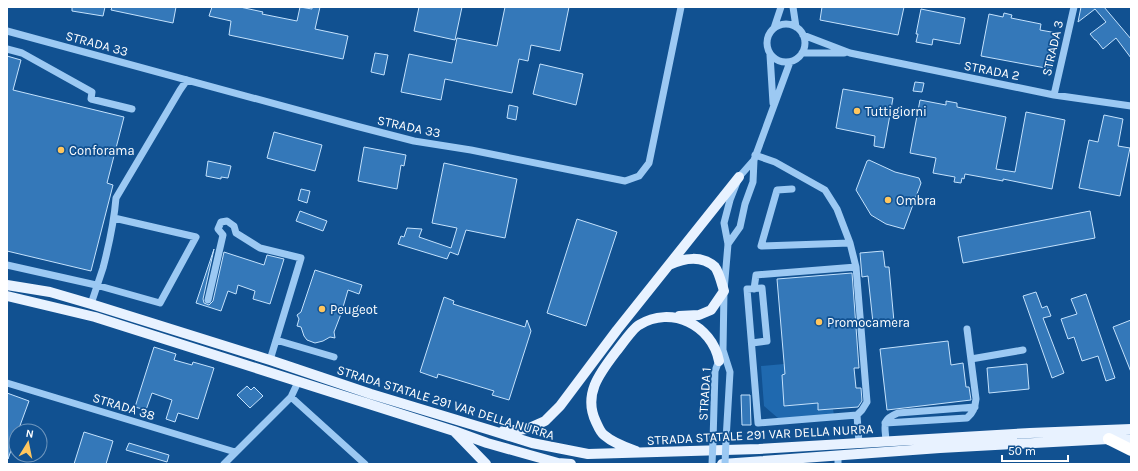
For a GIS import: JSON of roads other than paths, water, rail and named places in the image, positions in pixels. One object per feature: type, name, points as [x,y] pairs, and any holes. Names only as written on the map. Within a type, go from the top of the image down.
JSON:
[{"type":"highway","points":[[1109,439],[1131,450]]},
{"type":"main road","points":[[490,430],[507,432],[527,429],[545,421],[560,406],[617,330],[739,177]]},
{"type":"main road","points":[[642,453],[619,444],[602,434],[595,420],[590,403],[595,383],[605,366],[638,325],[655,318],[699,315],[711,310],[724,292],[716,268],[705,261],[692,258],[679,260],[668,265]]},
{"type":"main road","name":"STRADA STATALE 291 VAR DELLA NURRA","points":[[7,284],[50,292],[91,304],[270,360],[372,394],[532,443],[588,454],[759,449],[1030,433],[1131,429]]},
{"type":"main road","name":"STRADA STATALE 291 VAR DELLA NURRA","points":[[7,296],[95,317],[454,431],[487,443],[551,461],[571,464]]},
{"type":"main road","points":[[673,316],[692,323],[707,336],[718,354],[719,361]]},
{"type":"main road","points":[[454,431],[486,464]]},
{"type":"main road","name":"STRADA STATALE 291 VAR DELLA NURRA","points":[[724,464],[838,460],[940,448],[1131,439]]},
{"type":"street","name":"STRADA 33","points":[[7,31],[348,124],[414,140],[625,181],[639,176],[649,163],[681,7]]},
{"type":"street","points":[[781,7],[774,28],[769,34],[767,41],[767,48],[770,55],[781,62],[790,62],[797,59],[802,53],[805,44],[803,35],[796,27],[793,7]]},
{"type":"street","name":"STRADA 3","points":[[1054,95],[1074,7]]},
{"type":"street","points":[[774,28],[785,24],[796,27]]},
{"type":"street","name":"STRADA 2","points":[[803,35],[850,53],[1054,95],[1131,106]]},
{"type":"street","points":[[7,49],[22,53],[92,92],[91,99],[132,109]]},
{"type":"street","name":"STRADA 2","points":[[802,53],[850,53]]},
{"type":"street","name":"STRADA 1","points":[[770,55],[773,106]]},
{"type":"street","name":"STRADA 1","points":[[728,244],[740,227],[745,204],[753,182],[755,157],[790,62]]},
{"type":"street","points":[[91,304],[102,270],[114,218],[116,198],[187,80]]},
{"type":"street","points":[[752,343],[766,341],[762,288],[747,289],[758,423],[857,415],[867,402],[856,267],[850,243],[837,209],[825,190],[775,162],[755,157]]},
{"type":"street","name":"STRADA 1","points":[[724,464],[730,372],[723,350],[724,292],[728,244],[724,223],[730,200],[739,177],[755,157]]},
{"type":"street","points":[[792,189],[777,190],[761,246],[850,243]]},
{"type":"street","points":[[7,265],[96,285],[160,303],[196,238],[114,218]]},
{"type":"street","points":[[208,300],[223,235],[218,229],[221,222],[227,221],[234,226],[236,233],[260,248],[301,258],[270,360]]},
{"type":"street","points":[[754,289],[756,275],[856,267]]},
{"type":"street","points":[[886,441],[885,423],[889,417],[898,413],[975,407],[976,400],[967,329]]},
{"type":"street","points":[[276,340],[334,357]]},
{"type":"street","name":"STRADA 1","points":[[712,464],[715,371],[723,350]]},
{"type":"street","points":[[971,359],[1023,350]]},
{"type":"street","points":[[224,464],[291,397],[298,382]]},
{"type":"street","name":"STRADA 38","points":[[7,383],[235,452]]},
{"type":"street","points":[[291,397],[365,464]]},
{"type":"street","points":[[857,415],[859,443]]},
{"type":"place","name":"Tuttigiorni","points":[[857,111]]},
{"type":"place","name":"Conforama","points":[[61,150]]},
{"type":"place","name":"Ombra","points":[[888,200]]},
{"type":"place","name":"Peugeot","points":[[322,309]]},
{"type":"place","name":"Promocamera","points":[[819,322]]}]
